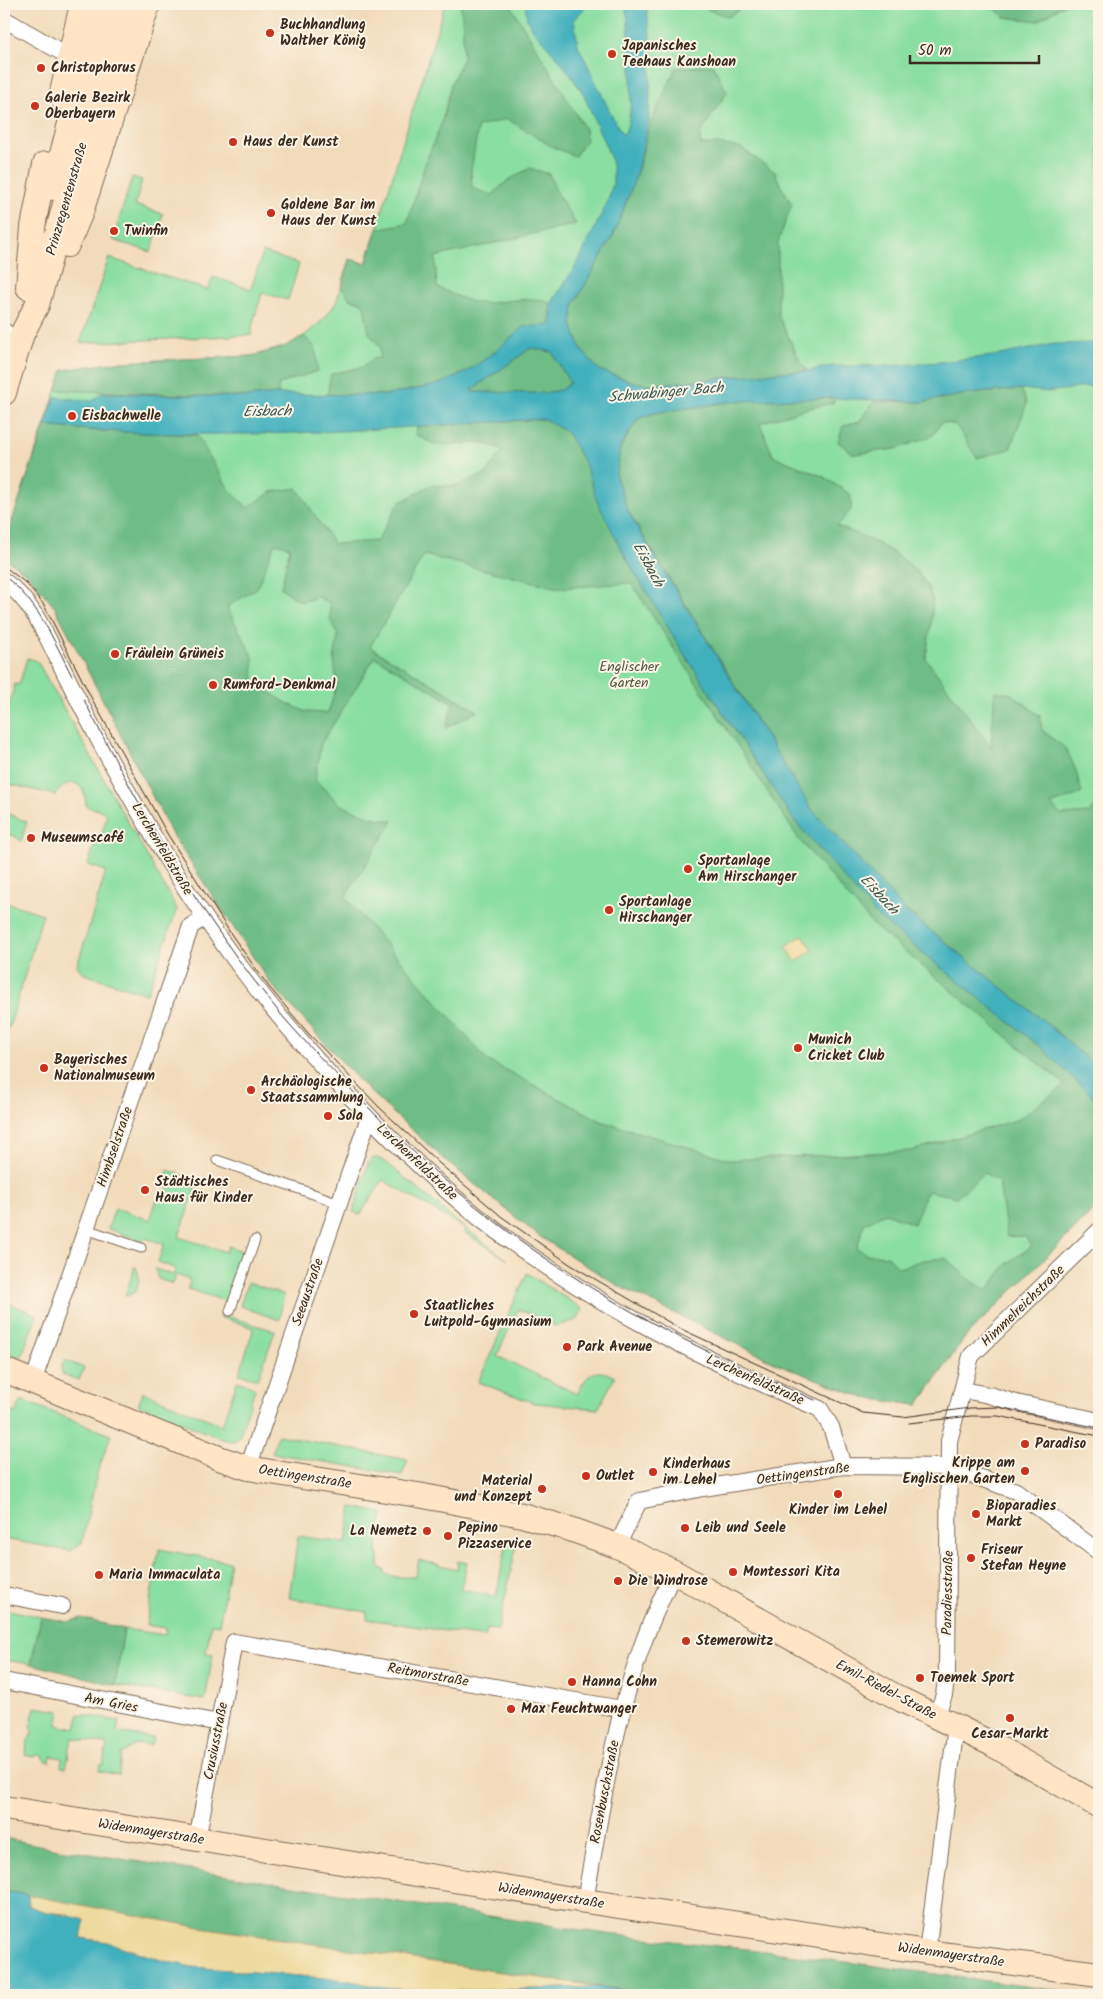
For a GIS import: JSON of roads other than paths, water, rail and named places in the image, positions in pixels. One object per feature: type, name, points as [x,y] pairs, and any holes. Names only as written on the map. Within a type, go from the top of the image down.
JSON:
[{"type":"main road","points":[[33,296],[33,226],[40,183],[82,4]]},
{"type":"main road","name":"Prinzregentenstraße","points":[[33,296],[77,97],[104,4]]},
{"type":"main road","name":"Prinzregentenstraße","points":[[5,388],[15,336],[33,296],[124,4]]},
{"type":"main road","points":[[33,296],[72,236],[148,4]]},
{"type":"main road","name":"Oettingenstraße","points":[[4,1370],[248,1468],[418,1495],[512,1514],[573,1530],[617,1546],[674,1572]]},
{"type":"main road","name":"Emil-Riedel-Straße","points":[[674,1572],[902,1700],[992,1744],[1097,1799]]},
{"type":"main road","name":"Widenmayerstraße","points":[[4,1808],[585,1901],[927,1952],[1099,1974]]},
{"type":"street","points":[[4,19],[70,57]]},
{"type":"street","name":"Lerchenfeldstraße","points":[[4,581],[21,597],[41,625],[114,768],[204,918],[279,1018],[369,1117],[399,1147],[461,1202],[493,1228],[563,1278],[672,1341],[820,1409],[831,1427],[842,1466]]},
{"type":"street","name":"Himbselstraße","points":[[32,1382],[191,926],[204,918]]},
{"type":"street","name":"Seeaustraße","points":[[248,1468],[369,1117]]},
{"type":"street","name":"Himmelreichstraße","points":[[963,1390],[971,1356],[1099,1231]]},
{"type":"street","points":[[1099,1421],[1016,1403],[989,1394],[963,1390],[948,1441],[950,1467],[1016,1491],[1099,1552]]},
{"type":"street","name":"Oettingenstraße","points":[[617,1546],[639,1501],[703,1488],[842,1466],[950,1467]]},
{"type":"street","name":"Paradiesstraße","points":[[927,1952],[946,1722],[950,1467]]},
{"type":"street","name":"Rosenbuschstraße","points":[[585,1901],[612,1752],[622,1709],[641,1649],[674,1572]]},
{"type":"street","points":[[4,1595],[62,1606]]},
{"type":"street","name":"Reitmorstraße","points":[[234,1642],[622,1709]]},
{"type":"street","name":"Crusiusstraße","points":[[197,1840],[234,1642]]},
{"type":"street","name":"Am Gries","points":[[4,1681],[219,1723]]},
{"type":"lane","points":[[217,1160],[339,1203]]},
{"type":"lane","points":[[86,1229],[141,1248]]},
{"type":"lane","points":[[230,1311],[254,1240]]},
{"type":"water","points":[[525,4],[589,4],[574,19],[578,45],[623,135],[630,111],[631,92],[629,31],[625,4],[646,4],[651,62],[649,121],[635,179],[614,234],[574,304],[572,325],[581,349],[599,370],[633,382],[652,385],[808,371],[832,366],[887,366],[940,362],[1000,355],[1054,344],[1095,343],[1099,340],[1099,385],[1048,392],[1021,389],[968,394],[922,402],[830,398],[735,401],[654,413],[638,419],[628,434],[620,448],[616,476],[628,511],[649,547],[812,810],[906,911],[1050,1026],[1099,1070],[1099,1102],[1037,1044],[879,918],[794,820],[683,652],[626,558],[597,501],[586,466],[567,432],[544,419],[326,432],[240,434],[140,433],[45,426],[55,397],[92,401],[102,393],[246,397],[278,394],[388,395],[440,384],[468,371],[496,351],[523,327],[551,325],[551,304],[577,264],[608,201],[613,183],[613,171],[610,156],[583,93],[559,59],[532,29],[527,19]],"holes":[[[531,348],[552,352],[570,383],[561,390],[545,393],[472,392],[473,389]]]},
{"type":"water","points":[[4,1891],[28,1895],[29,1906],[36,1909],[85,1920],[81,1938],[107,1942],[161,1960],[192,1967],[346,1980],[384,1988],[436,1992],[601,1987],[657,1995],[4,1995]]},
{"type":"tram line","points":[[4,566],[27,584],[44,605],[93,701],[168,835],[231,934],[269,987],[308,1033],[379,1107],[440,1164],[502,1217],[571,1265],[679,1328],[863,1413],[903,1417],[970,1408],[999,1407],[1099,1428]]},
{"type":"tram line","points":[[4,576],[26,597],[44,622],[72,676]]},
{"type":"tram line","points":[[84,700],[145,814],[213,924],[238,959],[292,1028],[399,1138],[437,1173],[497,1223],[572,1276],[611,1300],[691,1343],[815,1400]]},
{"type":"tram line","points":[[909,1423],[971,1416],[998,1416],[1099,1436]]},
{"type":"place","name":"Buchhandlung Walther König","points":[[270,33]]},
{"type":"place","name":"Japanisches Teehaus Kanshoan","points":[[612,54]]},
{"type":"place","name":"Christophorus","points":[[41,68]]},
{"type":"place","name":"Galerie Bezirk Oberbayern","points":[[35,106]]},
{"type":"place","name":"Haus der Kunst","points":[[233,142]]},
{"type":"place","name":"Goldene Bar im Haus der Kunst","points":[[271,213]]},
{"type":"place","name":"Twinfin","points":[[114,231]]},
{"type":"place","name":"Eisbachwelle","points":[[72,416]]},
{"type":"place","name":"Fräulein Grüneis","points":[[115,654]]},
{"type":"place","name":"Rumford-Denkmal","points":[[213,685]]},
{"type":"place","name":"Museumscafé","points":[[31,838]]},
{"type":"place","name":"Sportanlage Am Hirschanger","points":[[688,869]]},
{"type":"place","name":"Sportanlage Hirschanger","points":[[609,910]]},
{"type":"place","name":"Munich Cricket Club","points":[[798,1048]]},
{"type":"place","name":"Bayerisches Nationalmuseum","points":[[44,1068]]},
{"type":"place","name":"Archäologische Staatssammlung","points":[[251,1090]]},
{"type":"place","name":"Sola","points":[[328,1116]]},
{"type":"place","name":"Städtisches Haus für Kinder","points":[[145,1190]]},
{"type":"place","name":"Staatliches Luitpold-Gymnasium","points":[[414,1314]]},
{"type":"place","name":"Park Avenue","points":[[567,1347]]},
{"type":"place","name":"Paradiso","points":[[1025,1444]]},
{"type":"place","name":"Krippe am Englischen Garten","points":[[1025,1471]]},
{"type":"place","name":"Kinderhaus im Lehel","points":[[653,1472]]},
{"type":"place","name":"Outlet","points":[[586,1476]]},
{"type":"place","name":"Material und Konzept","points":[[542,1489]]},
{"type":"place","name":"Kinder im Lehel","points":[[838,1494]]},
{"type":"place","name":"Bioparadies Markt","points":[[976,1514]]},
{"type":"place","name":"Leib und Seele","points":[[685,1528]]},
{"type":"place","name":"La Nemetz","points":[[427,1531]]},
{"type":"place","name":"Pepino Pizzaservice","points":[[448,1536]]},
{"type":"place","name":"Friseur Stefan Heyne","points":[[971,1558]]},
{"type":"place","name":"Montessori Kita","points":[[733,1572]]},
{"type":"place","name":"Maria Immaculata","points":[[99,1575]]},
{"type":"place","name":"Die Windrose","points":[[618,1581]]},
{"type":"place","name":"Stemerowitz","points":[[686,1641]]},
{"type":"place","name":"Toemek Sport","points":[[920,1678]]},
{"type":"place","name":"Hanna Cohn","points":[[572,1682]]},
{"type":"place","name":"Max Feuchtwanger","points":[[511,1709]]},
{"type":"place","name":"Cesar-Markt","points":[[1010,1718]]},
{"type":"water label","name":"Schwabinger Bach","points":[[666,393]]},
{"type":"water label","name":"Eisbach","points":[[267,412]]},
{"type":"water label","name":"Eisbach","points":[[648,565]]},
{"type":"water label","name":"Eisbach","points":[[879,895]]},
{"type":"park label","name":"Englischer Garten","points":[[629,676]]}]
